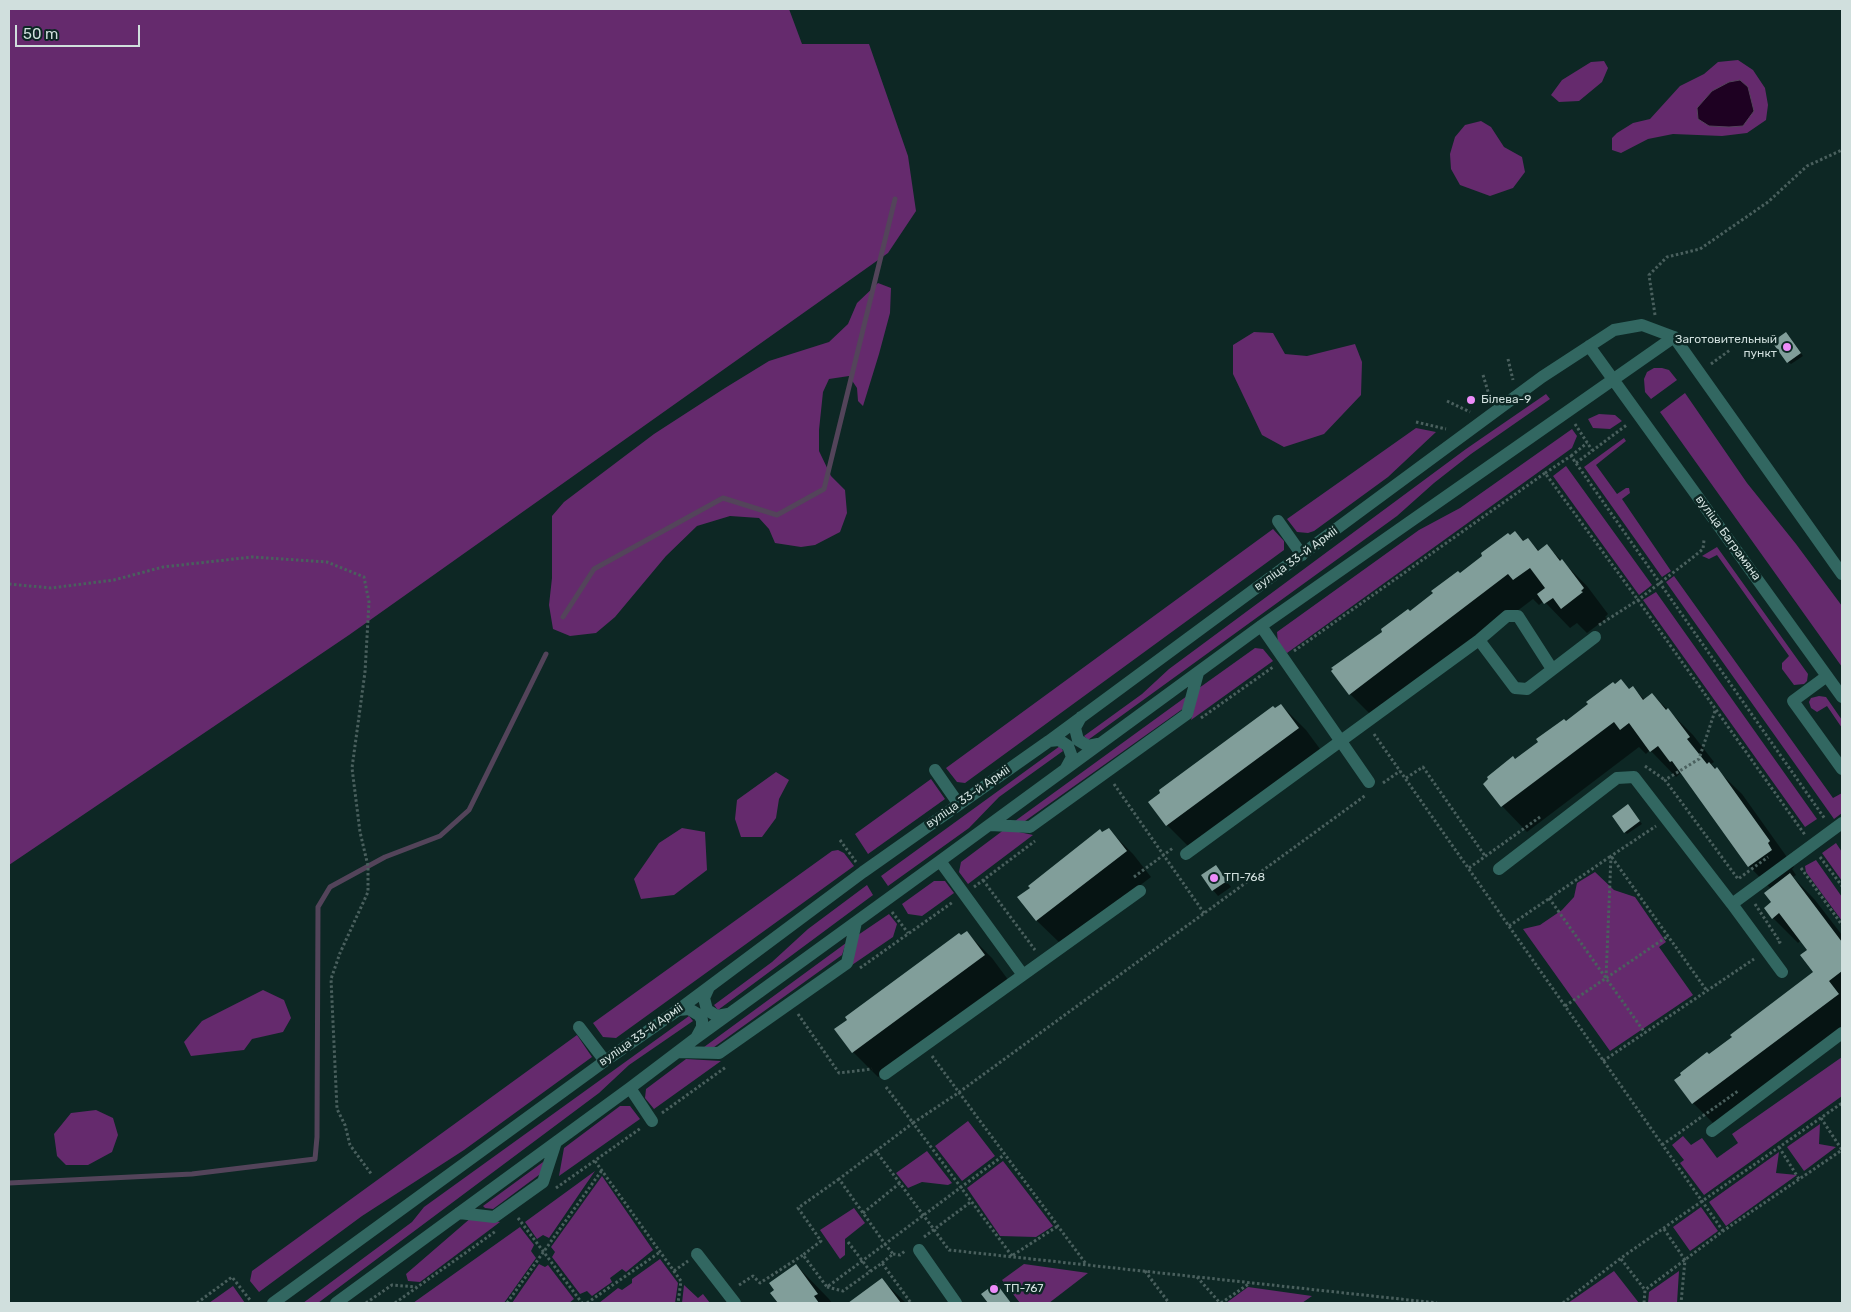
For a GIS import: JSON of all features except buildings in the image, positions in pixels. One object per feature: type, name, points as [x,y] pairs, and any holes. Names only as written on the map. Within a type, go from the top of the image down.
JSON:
[{"type":"street","name":"вуліца 33-й Арміі","points":[[273,1303],[604,1061],[710,987],[958,803],[1081,717],[1542,377],[1614,330],[1642,325],[1674,337]]},
{"type":"street","points":[[336,1303],[728,1014],[940,862],[1261,626],[1674,337],[1842,574]]},
{"type":"street","name":"вуліца Баграмяна","points":[[1589,346],[1842,697]]},
{"type":"street","points":[[1278,521],[1302,555]]},
{"type":"street","points":[[1183,849],[1340,742],[1479,640],[1507,616],[1518,616],[1552,669]]},
{"type":"street","points":[[1261,626],[1278,662],[1340,742],[1372,788]]},
{"type":"street","points":[[1479,640],[1515,688],[1527,689],[1595,637]]},
{"type":"street","points":[[990,825],[1030,827],[1187,714],[1198,673]]},
{"type":"street","points":[[1827,676],[1793,701],[1842,769]]},
{"type":"street","points":[[1081,717],[1075,728],[1078,740],[1088,746],[1099,744]]},
{"type":"street","points":[[1049,740],[1059,740],[1068,746],[1072,757],[1066,768]]},
{"type":"street","points":[[935,770],[958,803]]},
{"type":"street","points":[[1499,869],[1617,778],[1634,777],[1782,972]]},
{"type":"street","points":[[1732,904],[1838,826]]},
{"type":"street","points":[[940,862],[1023,975]]},
{"type":"street","points":[[882,1078],[924,1045],[1140,891]]},
{"type":"street","points":[[678,1052],[719,1053],[848,962],[856,922]]},
{"type":"street","points":[[710,987],[704,998],[707,1010],[717,1016],[728,1014]]},
{"type":"street","points":[[678,1010],[689,1009],[699,1015],[702,1020],[702,1027],[696,1038]]},
{"type":"street","points":[[579,1028],[604,1061]]},
{"type":"street","points":[[1712,1131],[1842,1034]]},
{"type":"street","points":[[630,1088],[652,1121]]},
{"type":"street","points":[[459,1213],[494,1217],[544,1182],[556,1142]]},
{"type":"street","points":[[915,1246],[956,1303]]},
{"type":"street","points":[[697,1254],[731,1298]]},
{"type":"path","points":[[1656,330],[1650,275],[1667,257],[1700,249],[1768,202],[1807,166],[1842,150]]},
{"type":"path","points":[[1711,364],[1730,350]]},
{"type":"path","points":[[1508,359],[1514,380],[1508,384]]},
{"type":"path","points":[[1483,375],[1490,398]]},
{"type":"path","points":[[1483,402],[1496,393]]},
{"type":"path","points":[[1447,401],[1470,412]]},
{"type":"path","points":[[1464,416],[1477,407]]},
{"type":"path","points":[[1416,422],[1446,430],[1452,425]]},
{"type":"path","points":[[1575,424],[1592,450]]},
{"type":"path","points":[[1576,463],[1628,424]]},
{"type":"path","points":[[1193,724],[1587,443]]},
{"type":"path","points":[[1571,456],[1824,817],[1838,826]]},
{"type":"path","points":[[1545,473],[1842,886]]},
{"type":"path","points":[[9,584],[51,588],[114,580],[163,567],[252,558],[327,562],[364,577],[369,602],[366,662],[352,768],[360,832],[368,866],[368,892],[340,953],[331,979],[337,1110],[345,1125],[350,1145],[372,1175]]},
{"type":"path","points":[[1278,662],[1279,673]]},
{"type":"path","points":[[1603,1061],[1780,942],[1748,892],[1665,780],[1698,759],[1716,711]]},
{"type":"path","points":[[1366,723],[1401,770],[1723,1230]]},
{"type":"path","points":[[1406,778],[1423,767],[1485,856]]},
{"type":"path","points":[[731,1298],[753,1276],[760,1283],[821,1241],[798,1208],[1204,913],[1372,788],[1401,770]]},
{"type":"path","points":[[1112,781],[1204,913]]},
{"type":"path","points":[[1509,926],[1684,806]]},
{"type":"path","points":[[1817,822],[1824,817]]},
{"type":"path","points":[[1795,837],[1810,827]]},
{"type":"path","points":[[853,974],[963,895],[1036,839]]},
{"type":"path","points":[[840,840],[856,863]]},
{"type":"path","points":[[1132,879],[1164,855],[1183,849]]},
{"type":"path","points":[[1738,879],[1774,853]]},
{"type":"path","points":[[1611,856],[1707,991]]},
{"type":"path","points":[[1606,978],[1611,856]]},
{"type":"path","points":[[1798,865],[1842,925]]},
{"type":"path","points":[[983,880],[1033,949],[1037,950]]},
{"type":"path","points":[[1549,898],[1645,1033]]},
{"type":"path","points":[[892,912],[908,934]]},
{"type":"path","points":[[1565,1006],[1668,936]]},
{"type":"path","points":[[790,1020],[806,1008]]},
{"type":"path","points":[[798,1014],[838,1073],[872,1069],[882,1078],[913,1123],[1012,1256]]},
{"type":"path","points":[[924,1045],[1087,1265]]},
{"type":"path","points":[[556,1189],[729,1064]]},
{"type":"path","points":[[1563,1303],[1621,1258],[1664,1230],[1702,1201],[1842,1103]]},
{"type":"path","points":[[1645,1290],[1723,1230],[1842,1150],[1821,1118]]},
{"type":"path","points":[[1779,1147],[1799,1179]]},
{"type":"path","points":[[876,1152],[949,1250],[1436,1303]]},
{"type":"path","points":[[827,1287],[1004,1155]]},
{"type":"path","points":[[595,1161],[681,1282],[678,1303]]},
{"type":"path","points":[[508,1303],[602,1170]]},
{"type":"path","points":[[839,1179],[893,1254],[900,1255],[915,1246],[972,1201]]},
{"type":"path","points":[[863,1213],[900,1183]]},
{"type":"path","points":[[517,1216],[582,1303]]},
{"type":"path","points":[[1012,1256],[1058,1226]]},
{"type":"path","points":[[395,1303],[501,1227]]},
{"type":"path","points":[[1664,1230],[1685,1260],[1682,1303]]},
{"type":"path","points":[[848,1242],[870,1272]]},
{"type":"path","points":[[587,1303],[660,1252]]},
{"type":"path","points":[[803,1255],[827,1287],[843,1291],[893,1254]]},
{"type":"path","points":[[1621,1258],[1645,1290],[1644,1303]]},
{"type":"path","points":[[882,1263],[911,1303]]},
{"type":"path","points":[[1145,1271],[1168,1303]]},
{"type":"path","points":[[197,1303],[232,1276],[250,1300]]},
{"type":"path","points":[[1197,1277],[1221,1303],[1250,1283]]},
{"type":"path","points":[[366,1303],[371,1302],[392,1285],[417,1288]]},
{"type":"shaded area","points":[[9,9],[789,9],[802,44],[869,44],[908,156],[916,211],[888,253],[349,635],[9,865]]},
{"type":"shaded area","points":[[1738,60],[1753,70],[1765,88],[1768,105],[1766,120],[1747,133],[1722,136],[1673,134],[1648,139],[1621,153],[1612,150],[1612,138],[1617,133],[1633,123],[1650,119],[1680,86],[1704,74],[1718,62]]},
{"type":"shaded area","points":[[1604,61],[1608,68],[1602,82],[1579,101],[1559,102],[1551,95],[1562,80],[1591,62]]},
{"type":"shaded area","points":[[1740,80],[1748,87],[1754,111],[1743,126],[1709,126],[1698,119],[1697,108],[1712,91],[1729,82]]},
{"type":"shaded area","points":[[1481,121],[1491,127],[1504,147],[1522,157],[1525,172],[1513,188],[1490,196],[1460,185],[1451,169],[1450,154],[1455,137],[1465,125]]},
{"type":"shaded area","points":[[878,283],[891,288],[890,313],[863,406],[858,401],[857,388],[849,376],[829,379],[823,392],[819,451],[831,476],[845,490],[847,513],[840,532],[815,545],[801,547],[775,543],[769,529],[759,518],[730,516],[697,526],[666,556],[615,617],[596,633],[570,636],[553,629],[549,605],[552,578],[552,516],[564,502],[654,434],[769,361],[829,342],[848,324],[857,303]]},
{"type":"shaded area","points":[[1254,332],[1273,333],[1285,354],[1307,356],[1355,344],[1362,362],[1361,395],[1324,434],[1284,447],[1262,435],[1233,374],[1233,345]]},
{"type":"shaded area","points":[[1654,368],[1669,370],[1677,380],[1651,399],[1645,392],[1644,379],[1647,372]]},
{"type":"shaded area","points":[[1685,393],[1747,483],[1842,606],[1842,667],[1660,412]]},
{"type":"shaded area","points":[[1546,394],[1550,399],[1471,454],[1434,483],[1397,516],[1088,740],[1084,736],[1142,694],[1169,669],[1466,449]]},
{"type":"shaded area","points":[[1599,414],[1615,415],[1622,421],[1610,429],[1593,428],[1588,419]]},
{"type":"shaded area","points":[[1416,428],[1436,432],[1388,477],[1314,531],[1308,533],[1297,532],[1287,519]]},
{"type":"shaded area","points":[[1572,429],[1577,436],[1572,448],[1287,653],[1278,643],[1277,632],[1419,530],[1460,508]]},
{"type":"shaded area","points":[[1624,438],[1626,441],[1596,465],[1617,494],[1629,488],[1630,493],[1622,499],[1671,571],[1662,577],[1584,467]]},
{"type":"shaded area","points":[[1566,466],[1652,585],[1639,595],[1553,476]]},
{"type":"shaded area","points":[[1273,529],[1284,541],[1284,550],[965,783],[957,782],[946,768]]},
{"type":"shaded area","points":[[1717,547],[1808,674],[1807,681],[1804,684],[1794,685],[1782,669],[1782,663],[1789,656],[1717,555],[1709,559],[1702,556]]},
{"type":"shaded area","points":[[1674,576],[1833,798],[1842,793],[1842,813],[1834,819],[1666,582]]},
{"type":"shaded area","points":[[1656,592],[1817,819],[1805,827],[1643,600]]},
{"type":"shaded area","points":[[1255,648],[1263,649],[1273,661],[1191,720],[1199,688]]},
{"type":"shaded area","points":[[1187,696],[1184,708],[1025,821],[1015,821]]},
{"type":"shaded area","points":[[1826,697],[1842,720],[1842,728],[1827,706],[1817,712],[1811,708],[1809,702],[1811,698]]},
{"type":"shaded area","points":[[1060,746],[1063,751],[999,797],[969,828],[888,886],[881,876]]},
{"type":"shaded area","points":[[776,772],[789,780],[779,799],[776,818],[762,837],[741,837],[735,819],[737,800]]},
{"type":"shaded area","points":[[931,779],[945,799],[868,854],[855,834]]},
{"type":"shaded area","points":[[682,828],[705,832],[707,870],[674,895],[641,899],[634,879],[659,843]]},
{"type":"shaded area","points":[[1005,829],[1033,835],[968,884],[959,872],[961,862]]},
{"type":"shaded area","points":[[1836,843],[1842,852],[1842,881],[1822,853]]},
{"type":"shaded area","points":[[838,850],[844,853],[854,866],[616,1038],[603,1037],[593,1023],[832,851]]},
{"type":"shaded area","points":[[1816,860],[1842,897],[1842,921],[1806,872],[1805,866]]},
{"type":"shaded area","points":[[1595,872],[1614,890],[1635,897],[1666,942],[1659,947],[1693,995],[1610,1051],[1523,929],[1540,925],[1562,910],[1574,897],[1577,883]]},
{"type":"shaded area","points":[[934,881],[945,881],[954,893],[922,916],[908,914],[902,904]]},
{"type":"shaded area","points":[[867,885],[873,895],[718,1010],[714,1005],[772,962],[808,929]]},
{"type":"shaded area","points":[[889,914],[897,924],[893,937],[852,965],[858,935]]},
{"type":"shaded area","points":[[846,943],[842,955],[710,1050],[700,1050]]},
{"type":"shaded area","points":[[263,990],[284,1000],[291,1018],[283,1032],[252,1039],[244,1050],[191,1056],[184,1042],[202,1021]]},
{"type":"shaded area","points":[[689,1016],[693,1021],[629,1065],[599,1093],[318,1303],[303,1303],[412,1222],[424,1207]]},
{"type":"shaded area","points":[[577,1035],[592,1057],[464,1150],[362,1216],[259,1292],[250,1281],[252,1271]]},
{"type":"shaded area","points":[[1842,1057],[1842,1096],[1704,1195],[1680,1163],[1684,1160],[1672,1145],[1683,1136],[1691,1145],[1702,1138],[1717,1158],[1738,1143],[1732,1134]]},
{"type":"shaded area","points":[[686,1059],[721,1061],[654,1109],[645,1098],[646,1089]]},
{"type":"shaded area","points":[[620,1106],[630,1106],[640,1119],[559,1176],[564,1148]]},
{"type":"shaded area","points":[[96,1110],[113,1118],[118,1135],[112,1152],[88,1165],[66,1165],[57,1156],[54,1134],[71,1113]]},
{"type":"shaded area","points":[[968,1121],[995,1156],[962,1181],[935,1146]]},
{"type":"shaded area","points":[[1820,1124],[1819,1144],[1836,1147],[1804,1171],[1787,1147]]},
{"type":"shaded area","points":[[927,1151],[952,1183],[948,1185],[922,1182],[908,1188],[896,1173]]},
{"type":"shaded area","points":[[1779,1152],[1776,1173],[1797,1175],[1726,1226],[1709,1202]]},
{"type":"shaded area","points":[[554,1154],[547,1169],[493,1209],[483,1206]]},
{"type":"shaded area","points":[[1003,1161],[1053,1226],[1036,1237],[1000,1236],[967,1188]]},
{"type":"shaded area","points":[[595,1171],[549,1238],[543,1235],[537,1239],[525,1222]]},
{"type":"shaded area","points":[[602,1176],[653,1250],[626,1272],[622,1269],[610,1278],[612,1282],[592,1296],[587,1291],[580,1294],[552,1257],[555,1252],[551,1247]]},
{"type":"shaded area","points":[[1701,1207],[1718,1231],[1690,1251],[1673,1227]]},
{"type":"shaded area","points":[[854,1208],[865,1223],[845,1239],[845,1255],[840,1259],[820,1230]]},
{"type":"shaded area","points":[[472,1217],[500,1222],[420,1282],[408,1281],[406,1274]]},
{"type":"shaded area","points":[[520,1227],[534,1245],[531,1251],[536,1258],[504,1303],[413,1303]]},
{"type":"shaded area","points":[[660,1259],[678,1283],[675,1303],[599,1303],[618,1288],[622,1290],[632,1283],[632,1279]]},
{"type":"shaded area","points":[[539,1264],[545,1267],[548,1265],[574,1299],[569,1303],[512,1303]]},
{"type":"shaded area","points":[[1024,1264],[1088,1273],[1049,1303],[1020,1303],[1002,1280]]},
{"type":"shaded area","points":[[1614,1271],[1639,1303],[1568,1303]]},
{"type":"shaded area","points":[[1679,1271],[1677,1303],[1648,1303],[1649,1292]]},
{"type":"shaded area","points":[[684,1285],[698,1298],[703,1294],[710,1303],[682,1303]]},
{"type":"shaded area","points":[[233,1286],[245,1303],[209,1303]]},
{"type":"shaded area","points":[[1248,1287],[1312,1296],[1302,1303],[1226,1303]]},
{"type":"waterway","points":[[563,617],[594,569],[723,498],[777,515],[824,489],[895,199]]},
{"type":"waterway","points":[[9,1183],[192,1174],[315,1159],[317,1137],[318,907],[330,887],[385,857],[440,836],[469,810],[546,654]]},
{"type":"place","name":"Заготовительный пункт","points":[[1787,347]]},
{"type":"place","name":"Білева-9","points":[[1471,400]]},
{"type":"place","name":"ТП-768","points":[[1214,878]]},
{"type":"place","name":"ТП-767","points":[[994,1289]]}]
